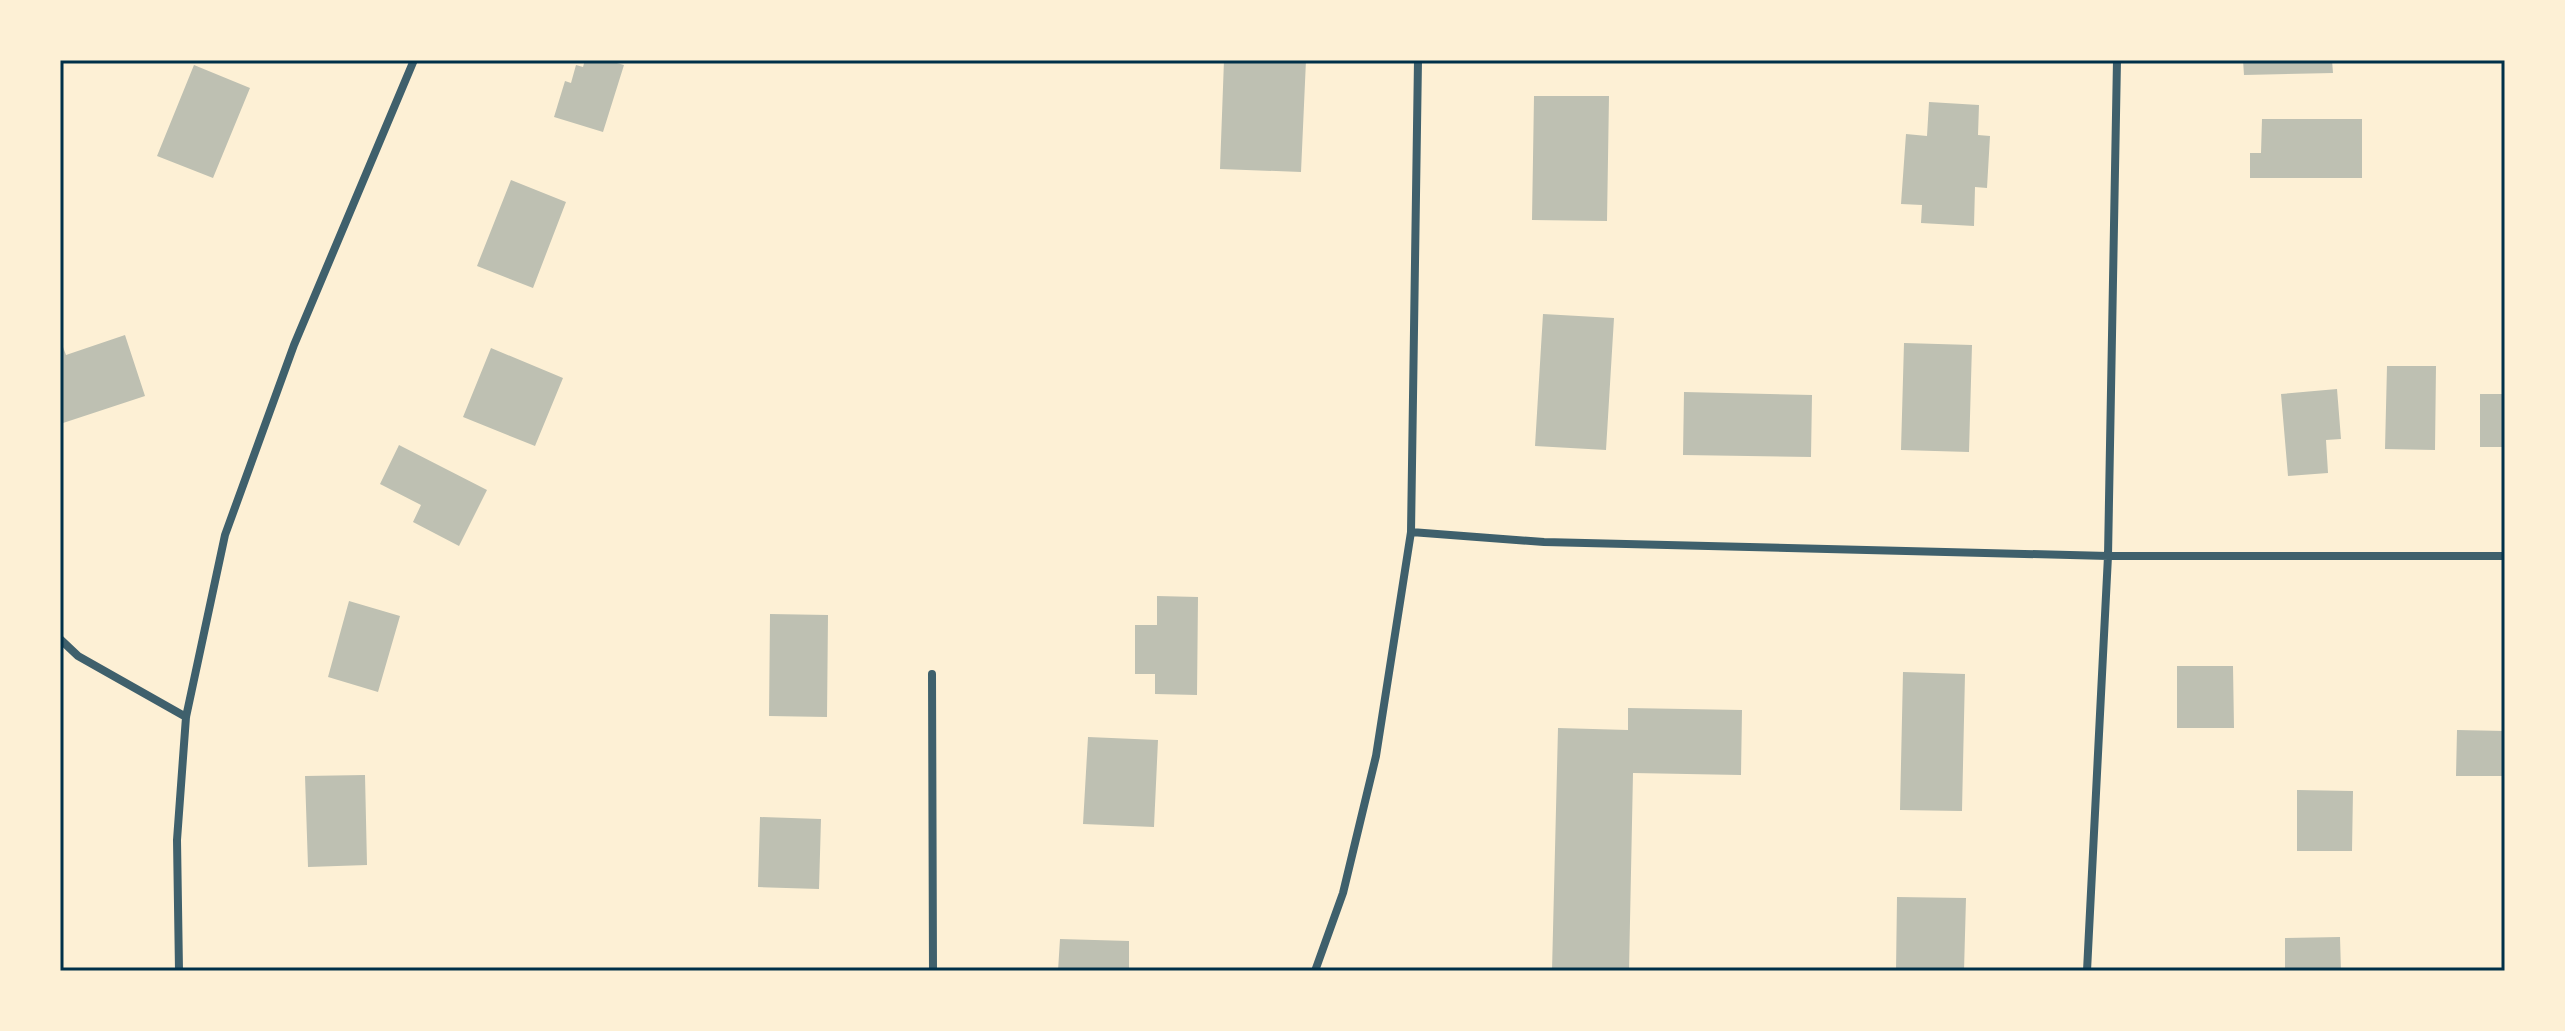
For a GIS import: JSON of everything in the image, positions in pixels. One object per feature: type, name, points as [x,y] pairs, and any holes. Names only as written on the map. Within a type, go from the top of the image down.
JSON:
[{"type":"street","points":[[179,971],[177,840],[186,717],[225,535],[294,345],[414,60]]},
{"type":"street","points":[[1315,971],[1343,893],[1376,756],[1411,532],[1418,60]]},
{"type":"street","points":[[2087,971],[2108,556],[2117,60]]},
{"type":"street","points":[[1411,532],[1544,542],[2108,556],[2505,556]]},
{"type":"street","points":[[60,639],[78,656],[186,717]]},
{"type":"street","points":[[932,674],[933,971]]},
{"type":"building","points":[[585,60],[606,60],[624,65],[603,132],[554,117],[565,81],[571,83],[576,65],[583,67]]},
{"type":"building","points":[[1224,60],[1306,60],[1301,172],[1220,169]]},
{"type":"building","points":[[2243,60],[2332,60],[2333,73],[2244,75]]},
{"type":"building","points":[[194,65],[250,88],[213,178],[157,156]]},
{"type":"building","points":[[1534,96],[1609,96],[1607,221],[1532,220]]},
{"type":"building","points":[[1929,102],[1979,105],[1978,135],[1990,136],[1987,188],[1975,187],[1974,226],[1921,223],[1922,205],[1901,204],[1906,134],[1927,136]]},
{"type":"building","points":[[2262,119],[2362,119],[2362,178],[2250,178],[2250,153],[2261,153]]},
{"type":"building","points":[[511,180],[566,202],[533,288],[477,266]]},
{"type":"building","points":[[1543,314],[1614,318],[1606,450],[1535,446]]},
{"type":"building","points":[[125,335],[145,396],[60,424],[60,339],[66,355]]},
{"type":"building","points":[[1904,343],[1972,345],[1969,452],[1901,450]]},
{"type":"building","points":[[491,348],[563,378],[535,446],[463,417]]},
{"type":"building","points":[[2387,366],[2436,366],[2435,450],[2385,449]]},
{"type":"building","points":[[2337,389],[2341,439],[2326,440],[2328,473],[2288,476],[2281,394]]},
{"type":"building","points":[[1684,392],[1812,395],[1811,457],[1683,455]]},
{"type":"building","points":[[2480,394],[2505,394],[2505,447],[2480,447]]},
{"type":"building","points":[[399,445],[487,490],[459,546],[413,522],[421,505],[380,484]]},
{"type":"building","points":[[1157,596],[1198,597],[1197,695],[1155,694],[1155,674],[1135,674],[1135,625],[1157,625]]},
{"type":"building","points":[[349,601],[400,616],[378,692],[328,677]]},
{"type":"building","points":[[770,614],[828,615],[827,717],[769,716]]},
{"type":"building","points":[[2177,666],[2233,666],[2234,728],[2177,728]]},
{"type":"building","points":[[1903,672],[1965,674],[1962,811],[1900,810]]},
{"type":"building","points":[[1628,708],[1742,710],[1741,775],[1633,773],[1629,971],[1552,971],[1558,728],[1628,730]]},
{"type":"building","points":[[2457,730],[2505,731],[2505,776],[2456,776]]},
{"type":"building","points":[[1088,737],[1158,740],[1154,827],[1083,824]]},
{"type":"building","points":[[365,775],[367,865],[308,867],[305,776]]},
{"type":"building","points":[[2297,790],[2353,791],[2352,851],[2297,851]]},
{"type":"building","points":[[760,817],[821,819],[819,889],[758,887]]},
{"type":"building","points":[[1897,897],[1966,898],[1964,971],[1896,971]]},
{"type":"building","points":[[2340,937],[2341,971],[2285,971],[2285,938]]},
{"type":"building","points":[[1060,939],[1129,941],[1129,971],[1058,971]]}]
